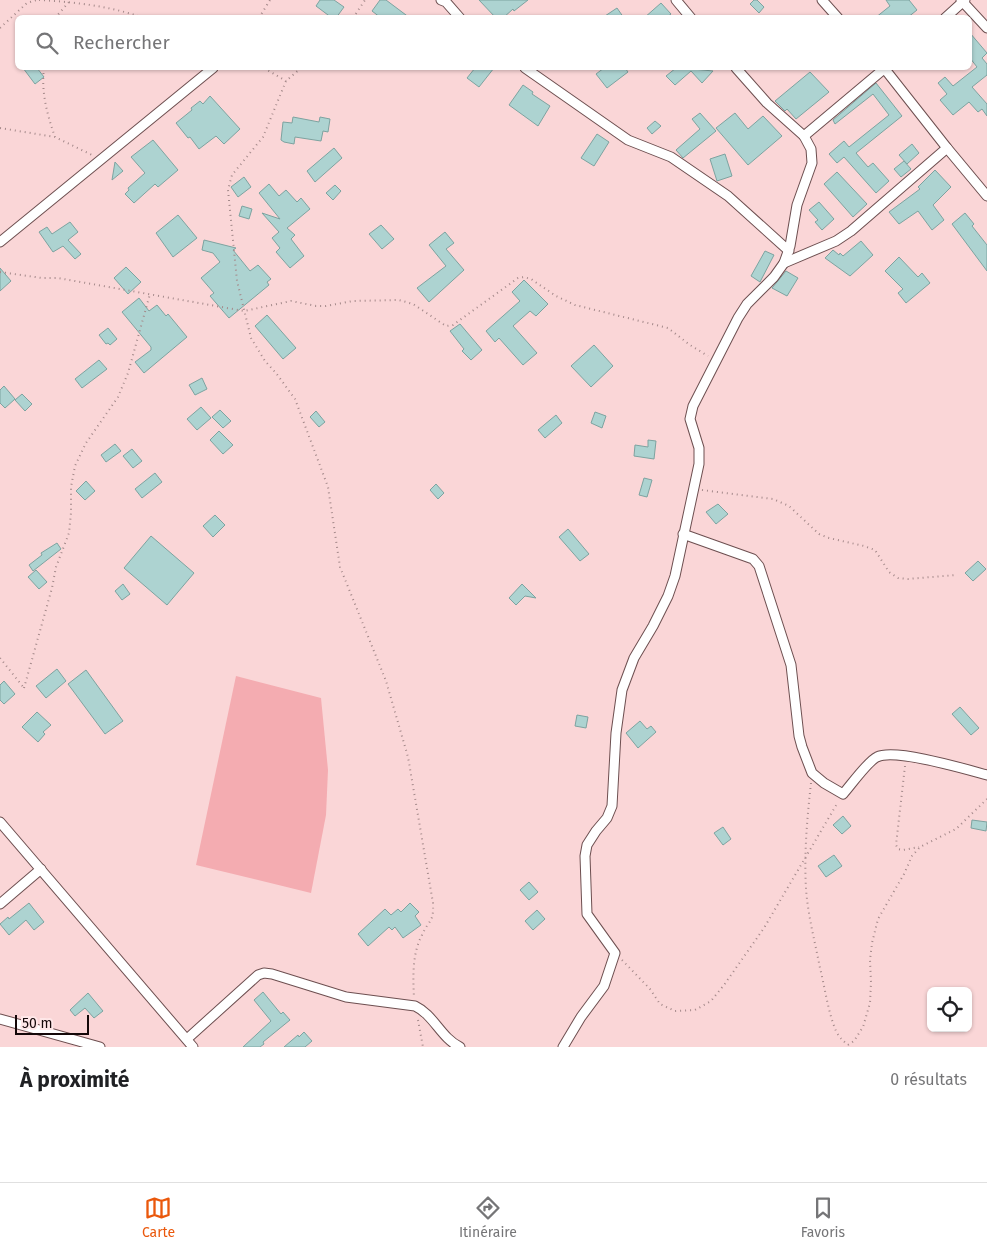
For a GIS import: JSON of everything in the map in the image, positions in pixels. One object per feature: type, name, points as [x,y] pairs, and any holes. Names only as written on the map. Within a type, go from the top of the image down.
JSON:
[{"type":"street","points":[[676,0],[688,15]]},
{"type":"street","points":[[822,0],[835,15]]},
{"type":"street","points":[[447,1],[458,15]]},
{"type":"street","points":[[948,15],[963,1],[987,28]]},
{"type":"street","points":[[0,242],[211,70]]},
{"type":"street","points":[[528,70],[628,140],[671,157],[728,196],[789,251]]},
{"type":"street","points":[[563,1047],[581,1017],[604,986],[615,953],[587,914],[585,856],[587,845],[607,818],[612,806],[616,733],[622,690],[634,658],[668,596],[674,576],[699,464],[699,448],[690,419],[693,406],[738,318],[747,304],[774,277],[784,263],[789,251],[797,206],[812,163],[811,148],[804,136],[767,103],[738,70]]},
{"type":"street","points":[[804,136],[883,70]]},
{"type":"street","points":[[887,70],[987,196]]},
{"type":"street","points":[[784,263],[836,241],[851,231],[947,148]]},
{"type":"street","points":[[683,534],[752,559],[759,566],[791,665],[799,736],[812,773],[844,794],[876,757],[885,754],[906,756],[987,774]]},
{"type":"street","points":[[0,822],[193,1047]]},
{"type":"street","points":[[0,904],[41,869]]},
{"type":"street","points":[[187,1039],[258,975],[264,973],[346,996],[415,1006],[429,1015],[452,1041],[460,1047]]},
{"type":"street","points":[[0,1018],[100,1047]]},
{"type":"path","points":[[0,28],[27,3],[38,0],[110,7],[135,15]]},
{"type":"path","points":[[261,15],[270,0]]},
{"type":"path","points":[[354,15],[365,0]]},
{"type":"path","points":[[58,15],[70,2]]},
{"type":"path","points":[[44,70],[47,114],[55,137]]},
{"type":"path","points":[[267,70],[286,81]]},
{"type":"path","points":[[299,70],[286,81],[263,137],[232,175],[228,190],[236,281],[251,338],[265,361],[296,399],[328,488],[340,567],[386,680],[408,757],[434,916],[421,935],[413,966],[415,1006],[423,1047]]},
{"type":"path","points":[[0,128],[55,137],[101,159]]},
{"type":"path","points":[[0,272],[42,278],[58,278],[244,311],[291,301],[326,306],[353,301],[399,300],[413,304],[446,326],[453,325],[518,278],[524,277],[531,279],[564,301],[668,328],[715,361]]},
{"type":"path","points":[[0,658],[24,688],[52,588],[56,567],[69,533],[71,487],[75,466],[86,443],[118,397],[128,373],[150,294]]},
{"type":"path","points":[[693,489],[773,499],[789,506],[819,534],[875,550],[889,572],[898,578],[908,579],[956,574]]},
{"type":"path","points":[[906,756],[896,845],[898,849],[920,847],[956,829],[987,799]]},
{"type":"path","points":[[812,773],[805,856],[809,915],[825,991],[836,1031],[848,1046],[854,1041],[863,1027],[870,1003],[872,982],[870,960],[878,919],[904,874],[912,856],[920,847]]},
{"type":"path","points":[[615,953],[650,989],[660,1004],[676,1011],[694,1010],[711,1001],[764,928],[805,856],[844,794]]},
{"type":"shaded area","points":[[236,676],[321,698],[328,770],[326,815],[311,893],[196,865]]},
{"type":"building","points":[[320,0],[334,0],[344,7],[338,15],[328,15],[316,6]]},
{"type":"building","points":[[380,0],[386,0],[406,15],[377,15],[372,11]]},
{"type":"building","points":[[479,0],[528,0],[506,15],[493,15]]},
{"type":"building","points":[[757,0],[764,7],[759,13],[750,4]]},
{"type":"building","points":[[886,0],[909,0],[917,10],[911,15],[879,15],[890,6]]},
{"type":"building","points":[[661,3],[671,14],[670,15],[647,15]]},
{"type":"building","points":[[617,8],[622,15],[606,15]]},
{"type":"building","points":[[972,35],[987,53],[982,58],[987,64],[987,75],[972,87],[987,104],[987,116],[982,109],[978,112],[969,102],[953,115],[940,100],[947,94],[938,83],[945,77],[953,86],[977,67],[972,61]]},
{"type":"building","points":[[24,70],[39,70],[44,77],[35,84]]},
{"type":"building","points":[[473,70],[492,70],[479,87],[467,78]]},
{"type":"building","points":[[601,70],[626,70],[628,72],[607,88],[596,74]]},
{"type":"building","points":[[674,70],[713,71],[702,83],[691,71],[675,85],[666,76]]},
{"type":"building","points":[[810,72],[829,92],[796,119],[787,109],[785,111],[775,101]]},
{"type":"building","points":[[876,83],[902,116],[856,153],[868,167],[873,163],[889,181],[876,193],[844,157],[837,163],[829,154],[844,141],[849,147],[889,115],[873,94],[835,124],[833,120]]},
{"type":"building","points":[[523,85],[533,92],[532,94],[550,106],[538,126],[509,105]]},
{"type":"building","points":[[210,96],[240,129],[224,144],[216,136],[199,149],[176,123],[192,110],[191,108],[200,101],[203,104]]},
{"type":"building","points":[[700,113],[716,131],[683,158],[676,150],[700,129],[692,119]]},
{"type":"building","points":[[735,113],[748,129],[763,116],[782,136],[748,165],[716,128]]},
{"type":"building","points":[[293,117],[319,122],[320,117],[330,119],[328,132],[323,131],[321,141],[295,137],[294,144],[284,142],[281,140],[283,122],[292,123]]},
{"type":"building","points":[[655,121],[661,126],[652,134],[647,128]]},
{"type":"building","points":[[597,134],[609,142],[594,166],[581,158]]},
{"type":"building","points":[[153,140],[178,170],[158,187],[155,184],[134,203],[125,194],[129,190],[128,188],[145,173],[131,157]]},
{"type":"building","points":[[912,144],[919,153],[907,164],[899,155]]},
{"type":"building","points":[[334,148],[342,158],[315,182],[307,171]]},
{"type":"building","points":[[725,154],[732,176],[717,181],[710,159]]},
{"type":"building","points":[[904,161],[911,169],[901,177],[894,169]]},
{"type":"building","points":[[115,162],[123,171],[112,180]]},
{"type":"building","points":[[935,170],[951,187],[933,205],[944,220],[932,230],[918,211],[899,224],[889,212],[920,189],[918,187]]},
{"type":"building","points":[[837,172],[867,204],[853,217],[824,184]]},
{"type":"building","points":[[244,177],[251,187],[238,197],[231,187]]},
{"type":"building","points":[[269,184],[279,196],[286,190],[297,202],[301,198],[310,209],[287,228],[295,235],[291,239],[304,256],[290,268],[276,252],[280,248],[272,238],[279,232],[262,213],[280,219],[259,193]]},
{"type":"building","points":[[335,185],[341,191],[333,200],[326,193]]},
{"type":"building","points":[[819,202],[834,219],[822,230],[815,222],[818,220],[809,210]]},
{"type":"building","points":[[242,206],[252,209],[249,219],[239,216]]},
{"type":"building","points":[[965,213],[974,224],[972,226],[987,245],[987,271],[952,224]]},
{"type":"building","points":[[178,215],[197,238],[173,257],[156,233]]},
{"type":"building","points":[[70,222],[78,232],[68,240],[81,254],[75,259],[63,246],[53,252],[39,232],[47,227],[52,234]]},
{"type":"building","points":[[381,225],[394,239],[382,249],[369,234]]},
{"type":"building","points":[[445,232],[454,243],[446,249],[464,270],[429,302],[417,288],[446,266],[429,245]]},
{"type":"building","points":[[204,240],[236,248],[233,250],[250,271],[258,265],[271,279],[267,282],[269,285],[229,318],[210,296],[214,293],[201,278],[220,262],[213,253],[202,250]]},
{"type":"building","points":[[861,241],[873,255],[850,276],[825,258],[833,250],[843,256]]},
{"type":"building","points":[[765,251],[774,255],[760,282],[751,276]]},
{"type":"building","points":[[899,257],[918,277],[922,273],[930,283],[906,303],[898,293],[903,289],[885,271]]},
{"type":"building","points":[[126,267],[141,282],[128,294],[114,278]]},
{"type":"building","points":[[0,268],[11,281],[0,291]]},
{"type":"building","points":[[786,271],[798,278],[787,296],[772,288]]},
{"type":"building","points":[[524,280],[548,304],[536,316],[530,311],[513,326],[537,353],[523,365],[499,338],[495,342],[486,331],[520,301],[512,292]]},
{"type":"building","points":[[139,298],[149,311],[157,305],[166,316],[168,314],[187,337],[144,373],[135,362],[151,350],[151,347],[122,312]]},
{"type":"building","points":[[267,315],[296,348],[283,359],[255,326]]},
{"type":"building","points":[[460,324],[482,350],[471,360],[462,351],[464,349],[450,331]]},
{"type":"building","points":[[108,328],[117,339],[110,345],[106,344],[99,335]]},
{"type":"building","points":[[594,345],[613,366],[591,387],[571,366]]},
{"type":"building","points":[[99,360],[107,369],[82,388],[75,379]]},
{"type":"building","points":[[202,378],[207,389],[195,395],[189,385]]},
{"type":"building","points":[[4,386],[15,399],[5,408],[0,403],[0,390]]},
{"type":"building","points":[[22,394],[32,404],[25,411],[15,400]]},
{"type":"building","points":[[201,407],[211,418],[197,430],[187,419]]},
{"type":"building","points":[[220,410],[231,421],[223,428],[212,417]]},
{"type":"building","points":[[316,411],[325,422],[319,427],[310,417]]},
{"type":"building","points":[[595,412],[606,416],[602,428],[591,423]]},
{"type":"building","points":[[556,415],[562,423],[545,438],[538,430]]},
{"type":"building","points":[[219,431],[233,445],[223,454],[210,440]]},
{"type":"building","points":[[648,440],[656,441],[654,459],[634,456],[635,445],[648,447]]},
{"type":"building","points":[[115,444],[121,451],[106,462],[101,455]]},
{"type":"building","points":[[132,449],[142,461],[133,468],[123,456]]},
{"type":"building","points":[[155,473],[162,482],[142,498],[135,489]]},
{"type":"building","points":[[644,478],[652,480],[647,497],[639,495]]},
{"type":"building","points":[[86,481],[95,491],[85,500],[76,491]]},
{"type":"building","points":[[436,484],[444,493],[438,499],[430,490]]},
{"type":"building","points":[[718,504],[728,514],[716,524],[706,512]]},
{"type":"building","points":[[215,515],[225,525],[213,537],[203,526]]},
{"type":"building","points":[[568,529],[589,554],[580,561],[559,537]]},
{"type":"building","points":[[151,536],[194,573],[167,605],[124,568]]},
{"type":"building","points":[[57,543],[61,549],[33,571],[29,565],[42,555],[41,553]]},
{"type":"building","points":[[978,561],[986,569],[973,581],[965,573]]},
{"type":"building","points":[[36,570],[47,582],[39,589],[28,577]]},
{"type":"building","points":[[123,584],[130,594],[122,600],[115,591]]},
{"type":"building","points":[[522,584],[536,598],[525,596],[516,605],[509,598]]},
{"type":"building","points":[[57,669],[66,681],[46,698],[36,686]]},
{"type":"building","points":[[86,670],[123,721],[105,734],[68,684]]},
{"type":"building","points":[[4,681],[15,694],[4,704],[0,700],[0,685]]},
{"type":"building","points":[[960,707],[979,728],[971,735],[952,714]]},
{"type":"building","points":[[37,712],[51,725],[43,732],[45,734],[38,742],[22,727]]},
{"type":"building","points":[[577,715],[588,717],[586,728],[575,726]]},
{"type":"building","points":[[640,721],[647,729],[651,726],[656,732],[638,748],[626,733]]},
{"type":"building","points":[[843,816],[851,826],[842,834],[833,825]]},
{"type":"building","points":[[972,820],[987,822],[986,831],[971,828]]},
{"type":"building","points":[[723,827],[731,839],[723,845],[714,833]]},
{"type":"building","points":[[834,855],[842,866],[826,877],[818,866]]},
{"type":"building","points":[[529,882],[538,892],[529,900],[520,890]]},
{"type":"building","points":[[29,903],[44,922],[34,930],[26,920],[9,935],[0,924]]},
{"type":"building","points":[[410,903],[419,912],[415,916],[421,925],[403,938],[395,927],[392,930],[389,927],[368,946],[358,934],[385,909],[391,915],[398,909],[401,912]]},
{"type":"building","points":[[537,910],[545,919],[533,930],[525,921]]},
{"type":"building","points":[[263,992],[281,1014],[283,1012],[290,1020],[263,1042],[264,1044],[260,1047],[243,1047],[271,1021],[254,1000]]},
{"type":"building","points":[[88,993],[103,1011],[94,1018],[85,1008],[75,1016],[70,1010]]},
{"type":"building","points":[[304,1032],[312,1041],[305,1047],[284,1047],[298,1035],[299,1037]]}]
